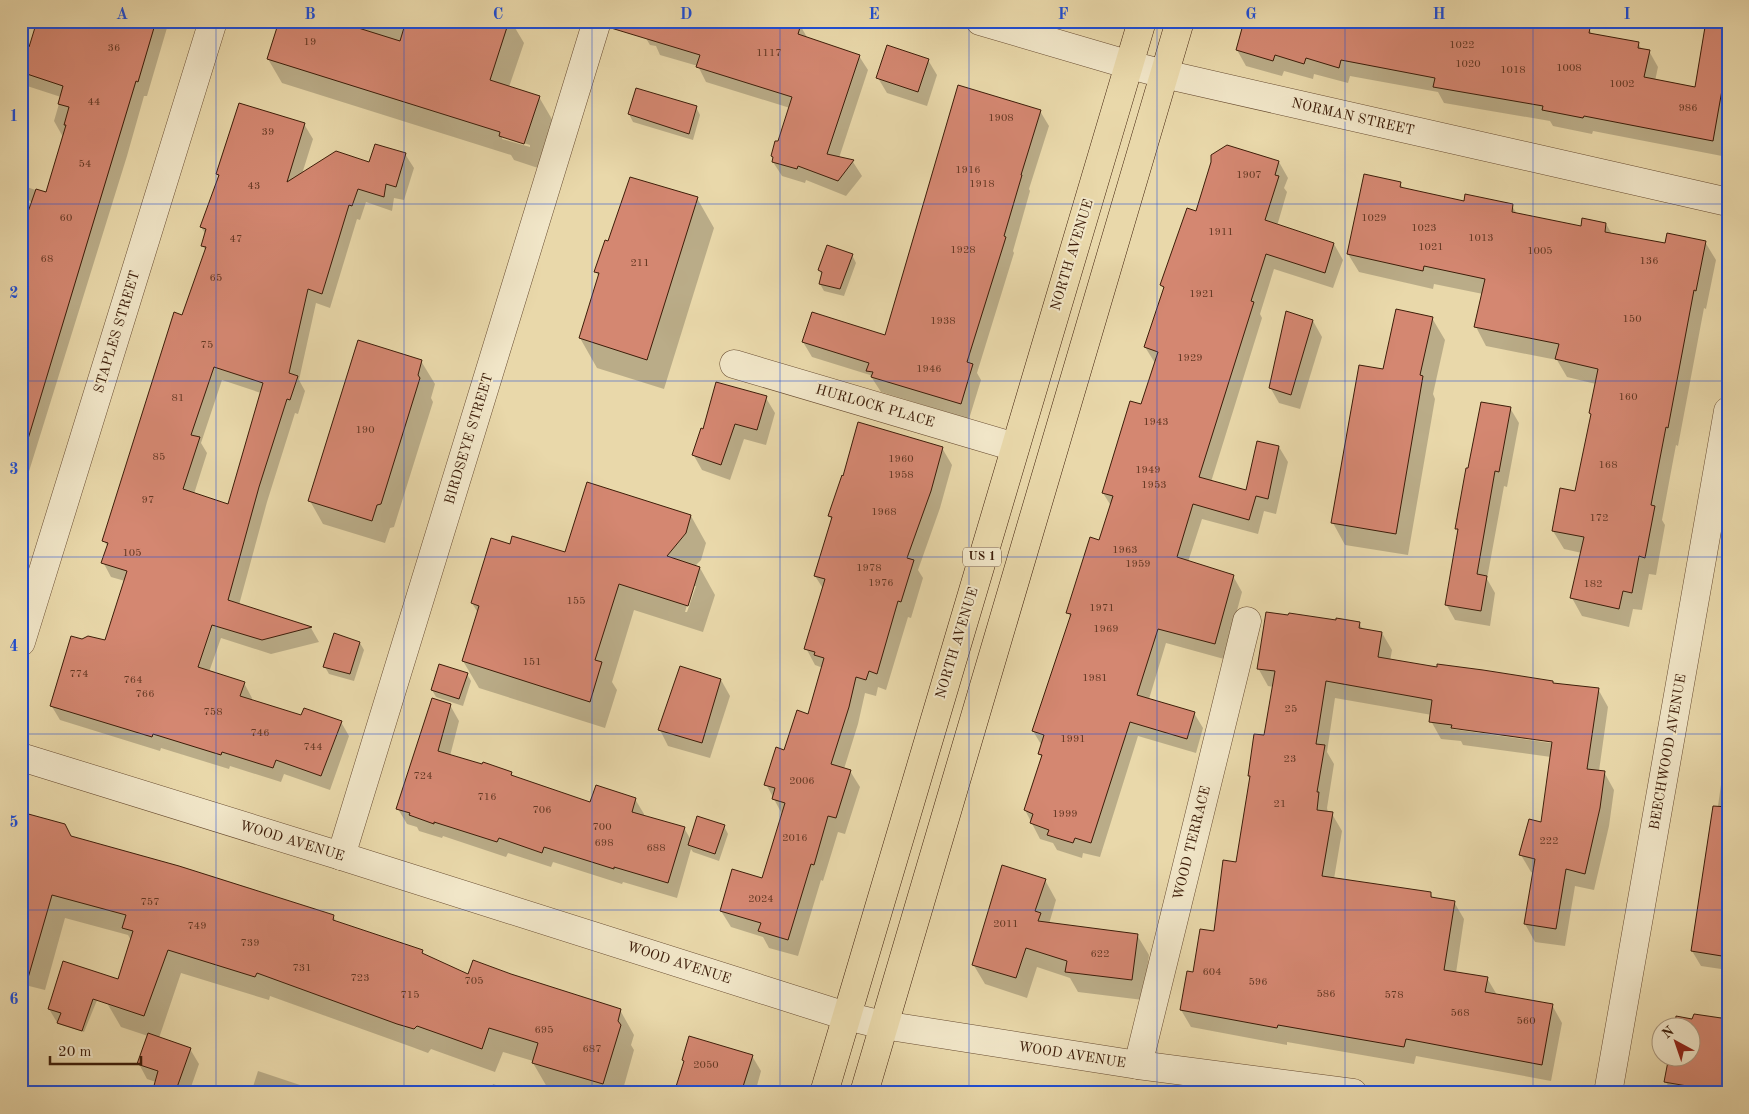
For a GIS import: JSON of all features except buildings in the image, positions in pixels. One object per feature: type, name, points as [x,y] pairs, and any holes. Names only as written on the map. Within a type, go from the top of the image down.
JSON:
[{"type":"main road","name":"NORTH AVENUE","points":[[824,1093],[1142,21]]},
{"type":"main road","name":"US 1","points":[[864,1093],[1180,21]]},
{"type":"street","name":"STAPLES STREET","points":[[21,642],[213,21]]},
{"type":"street","name":"BIRDSEYE STREET","points":[[341,856],[597,21]]},
{"type":"street","name":"NORMAN STREET","points":[[980,21],[1164,74],[1728,202]]},
{"type":"street","name":"HURLOCK PLACE","points":[[734,364],[1015,447]]},
{"type":"street","name":"BEECHWOOD AVENUE","points":[[1608,1093],[1728,411]]},
{"type":"street","name":"WOOD TERRACE","points":[[1138,1065],[1247,621]]},
{"type":"street","name":"WOOD AVENUE","points":[[21,757],[846,1016],[884,1025],[1138,1065],[1353,1093]]}]
